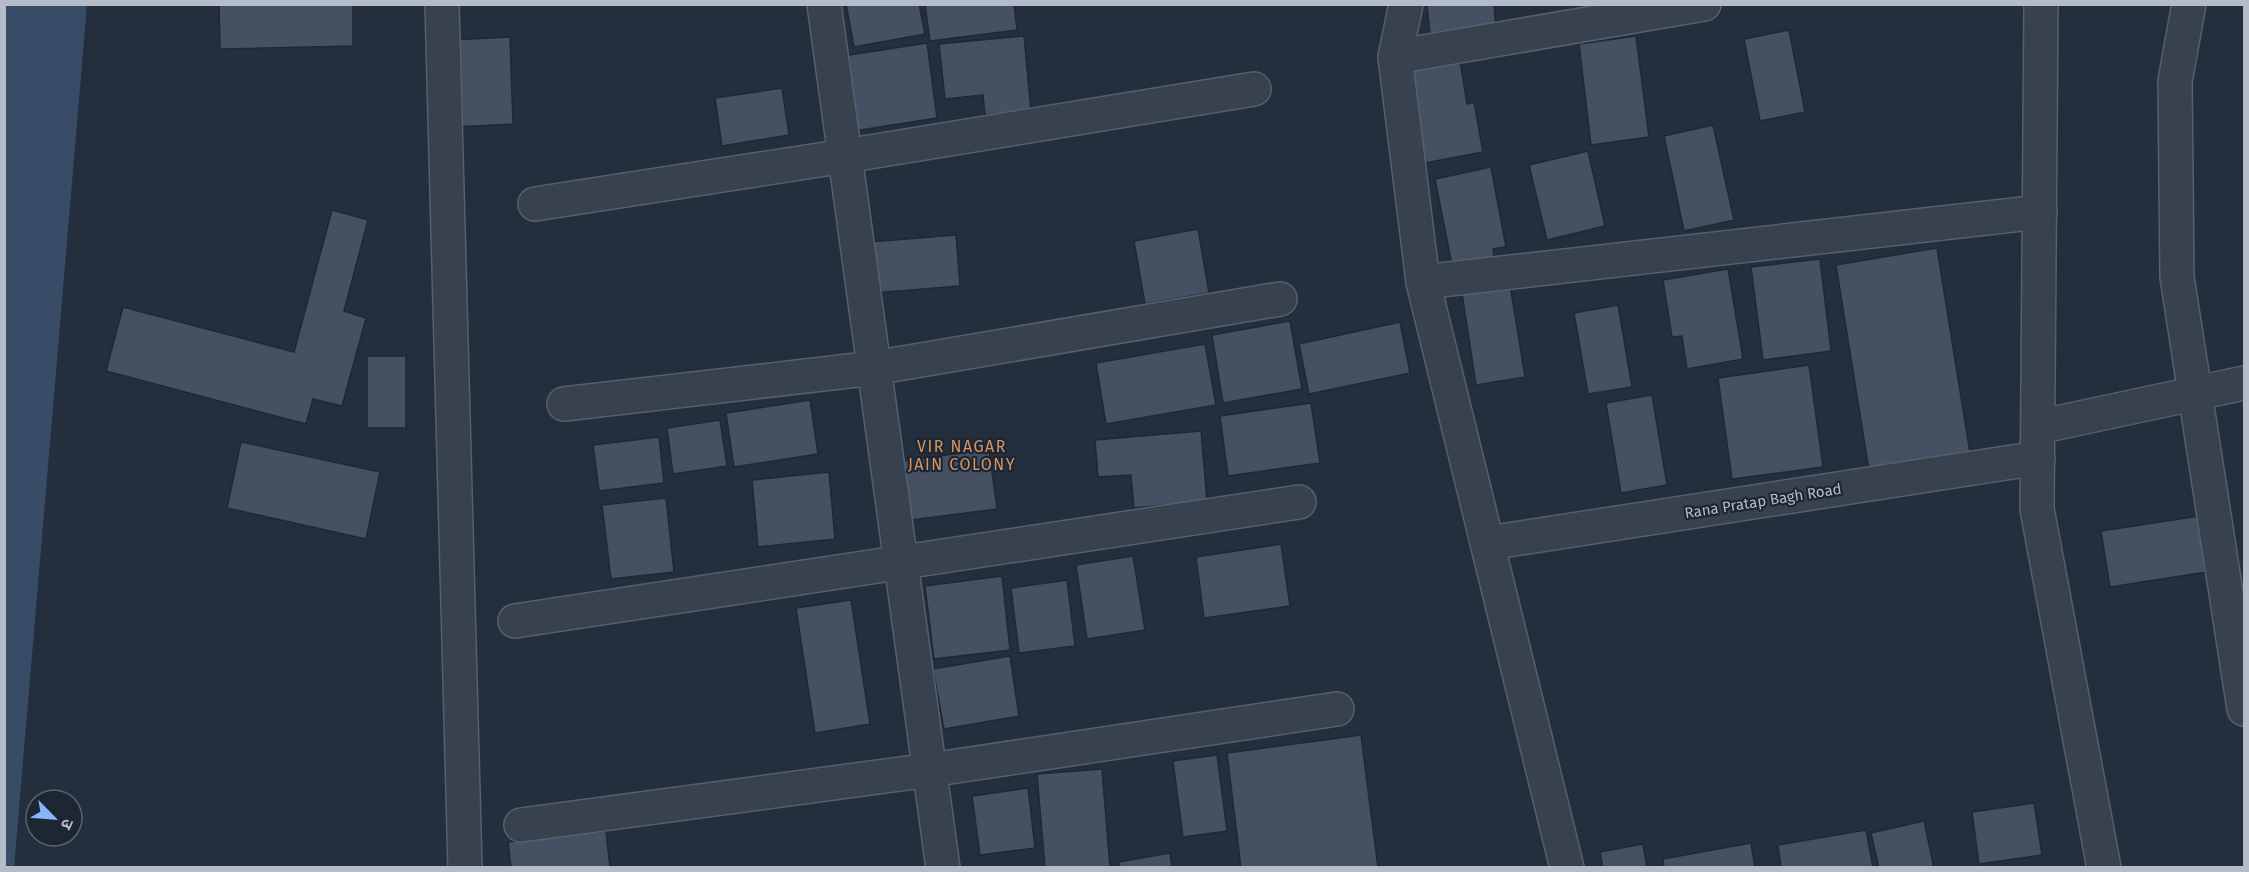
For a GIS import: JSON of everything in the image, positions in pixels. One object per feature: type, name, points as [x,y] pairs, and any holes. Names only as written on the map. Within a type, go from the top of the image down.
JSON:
[{"type":"street","points":[[442,4],[465,867]]},
{"type":"street","points":[[824,4],[944,867]]},
{"type":"street","points":[[1406,4],[1395,57],[1423,282],[1567,867]]},
{"type":"street","points":[[1395,57],[1704,4]]},
{"type":"street","points":[[2042,4],[2037,509],[2104,867]]},
{"type":"street","points":[[2189,4],[2175,81],[2177,277],[2244,709]]},
{"type":"street","points":[[535,204],[1254,89]]},
{"type":"street","points":[[1423,282],[2040,212]]},
{"type":"street","points":[[564,404],[874,368],[1280,299]]},
{"type":"street","name":"Rana Pratap Bagh Road","points":[[1488,543],[2038,442],[2195,393],[2244,383]]},
{"type":"street","points":[[515,621],[1299,502]]},
{"type":"street","points":[[521,825],[930,770],[1336,709]]},
{"type":"water","points":[[5,4],[87,5],[14,868],[4,867]]},
{"type":"building","points":[[219,4],[353,4],[353,46],[220,49]]},
{"type":"building","points":[[846,4],[919,4],[925,34],[854,47]]},
{"type":"building","points":[[925,4],[1014,4],[1017,30],[930,41]]},
{"type":"building","points":[[1427,4],[1494,4],[1496,28],[1430,34]]},
{"type":"building","points":[[1789,30],[1805,112],[1760,121],[1744,39]]},
{"type":"building","points":[[1024,36],[1031,111],[985,115],[983,95],[945,99],[939,44]]},
{"type":"building","points":[[1636,36],[1649,137],[1591,145],[1579,44]]},
{"type":"building","points":[[510,37],[513,124],[454,127],[450,40]]},
{"type":"building","points":[[927,43],[937,118],[854,131],[843,56]]},
{"type":"building","points":[[1459,55],[1467,104],[1474,102],[1483,152],[1425,163],[1408,64]]},
{"type":"building","points":[[782,88],[789,135],[722,146],[715,98]]},
{"type":"building","points":[[1713,125],[1734,220],[1684,231],[1664,136]]},
{"type":"building","points":[[1588,151],[1605,226],[1547,240],[1529,165]]},
{"type":"building","points":[[1491,167],[1506,247],[1493,249],[1494,257],[1452,265],[1435,179]]},
{"type":"building","points":[[332,210],[368,220],[344,311],[366,318],[342,406],[313,399],[306,424],[106,371],[123,307],[294,352]]},
{"type":"building","points":[[1198,229],[1209,293],[1145,304],[1134,241]]},
{"type":"building","points":[[956,235],[960,286],[873,293],[870,242]]},
{"type":"building","points":[[1937,248],[1970,453],[1869,470],[1836,265]]},
{"type":"building","points":[[1820,259],[1831,351],[1763,360],[1751,267]]},
{"type":"building","points":[[1728,269],[1743,359],[1687,369],[1682,336],[1672,337],[1663,280]]},
{"type":"building","points":[[1510,285],[1525,377],[1476,385],[1462,293]]},
{"type":"building","points":[[1618,305],[1632,387],[1588,394],[1574,313]]},
{"type":"building","points":[[1290,321],[1302,389],[1223,403],[1212,335]]},
{"type":"building","points":[[1400,322],[1410,373],[1309,394],[1299,344]]},
{"type":"building","points":[[1205,344],[1216,405],[1106,424],[1096,363]]},
{"type":"building","points":[[367,356],[406,356],[406,428],[367,428]]},
{"type":"building","points":[[1809,365],[1823,467],[1732,479],[1718,378]]},
{"type":"building","points":[[1652,395],[1667,485],[1621,493],[1606,403]]},
{"type":"building","points":[[810,400],[818,454],[734,467],[726,413]]},
{"type":"building","points":[[1311,403],[1320,463],[1228,476],[1220,416]]},
{"type":"building","points":[[720,420],[727,466],[673,474],[667,428]]},
{"type":"building","points":[[1201,431],[1207,501],[1134,508],[1131,475],[1098,477],[1095,440]]},
{"type":"building","points":[[659,437],[664,483],[599,491],[593,445]]},
{"type":"building","points":[[241,442],[380,472],[366,539],[227,508]]},
{"type":"building","points":[[989,449],[997,509],[911,520],[904,461]]},
{"type":"building","points":[[829,472],[835,539],[758,547],[752,480]]},
{"type":"building","points":[[666,498],[674,572],[611,579],[602,505]]},
{"type":"building","points":[[2199,516],[2207,572],[2110,587],[2101,531]]},
{"type":"building","points":[[1281,544],[1290,606],[1204,618],[1196,557]]},
{"type":"building","points":[[1133,556],[1145,630],[1087,639],[1076,565]]},
{"type":"building","points":[[1002,576],[1010,650],[934,659],[925,586]]},
{"type":"building","points":[[1067,580],[1075,646],[1019,653],[1011,588]]},
{"type":"building","points":[[851,600],[870,724],[815,733],[796,608]]},
{"type":"building","points":[[1010,656],[1019,716],[944,729],[933,669]]},
{"type":"building","points":[[1361,735],[1378,868],[1241,868],[1227,753]]},
{"type":"building","points":[[1217,755],[1227,831],[1183,837],[1173,761]]},
{"type":"building","points":[[1102,769],[1110,868],[1045,868],[1037,774]]},
{"type":"building","points":[[1028,788],[1035,848],[980,855],[972,796]]},
{"type":"building","points":[[2034,803],[2042,855],[1979,864],[1972,812]]},
{"type":"building","points":[[1924,821],[1934,868],[1879,868],[1871,833]]},
{"type":"building","points":[[1866,830],[1873,868],[1781,868],[1778,845]]},
{"type":"building","points":[[606,831],[610,868],[511,868],[508,842]]},
{"type":"building","points":[[1751,843],[1755,868],[1664,868],[1663,859]]},
{"type":"building","points":[[1643,844],[1647,868],[1603,868],[1600,852]]},
{"type":"building","points":[[1170,853],[1172,868],[1120,868],[1119,862]]},
{"type":"district","name":"VIR NAGAR JAIN COLONY","points":[[962,455]]}]
